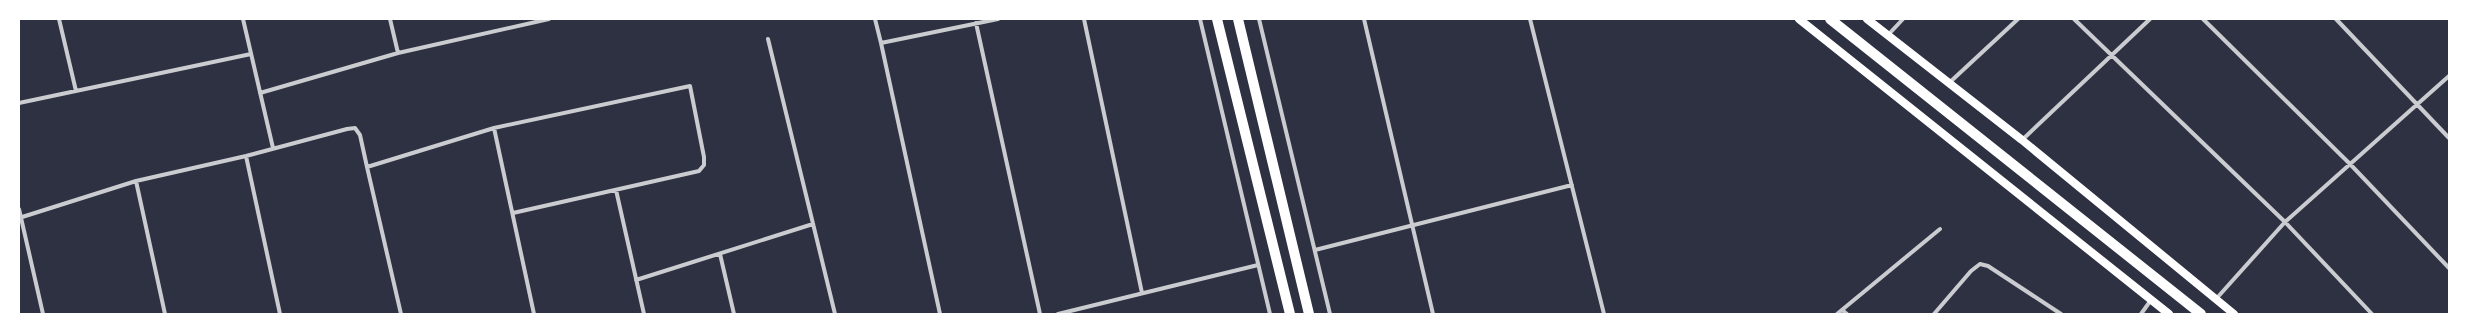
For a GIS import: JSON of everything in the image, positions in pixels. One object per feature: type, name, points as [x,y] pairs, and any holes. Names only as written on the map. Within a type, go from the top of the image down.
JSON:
[{"type":"main road","points":[[1217,19],[1290,314]]},
{"type":"main road","points":[[1238,19],[1309,314]]},
{"type":"main road","points":[[1799,19],[2169,314]]},
{"type":"main road","points":[[1830,19],[2201,314]]},
{"type":"main road","points":[[1867,19],[2022,140],[2234,314]]},
{"type":"street","points":[[59,19],[76,91]]},
{"type":"street","points":[[243,19],[273,148]]},
{"type":"street","points":[[390,19],[398,53]]},
{"type":"street","points":[[260,93],[398,53],[549,19]]},
{"type":"street","points":[[875,19],[940,314]]},
{"type":"street","points":[[881,43],[998,19]]},
{"type":"street","points":[[1084,19],[1142,293]]},
{"type":"street","points":[[1200,19],[1270,314]]},
{"type":"street","points":[[1259,19],[1330,314]]},
{"type":"street","points":[[1364,19],[1433,314]]},
{"type":"street","points":[[1530,19],[1604,314]]},
{"type":"street","points":[[1888,35],[1903,19]]},
{"type":"street","points":[[1949,83],[2018,19]]},
{"type":"street","points":[[2074,19],[2285,222],[2372,314]]},
{"type":"street","points":[[2022,140],[2150,19]]},
{"type":"street","points":[[2203,19],[2350,164],[2449,268]]},
{"type":"street","points":[[2336,19],[2449,138]]},
{"type":"street","points":[[976,23],[1040,314]]},
{"type":"street","points":[[768,39],[835,314]]},
{"type":"street","points":[[19,103],[251,54]]},
{"type":"street","points":[[2216,299],[2285,222],[2449,76]]},
{"type":"street","points":[[367,167],[494,128],[690,86],[704,157],[704,165],[699,171],[513,212]]},
{"type":"street","points":[[20,218],[136,181],[246,156],[355,128],[360,135],[401,314]]},
{"type":"street","points":[[494,128],[534,314]]},
{"type":"street","points":[[246,156],[280,314]]},
{"type":"street","points":[[136,181],[165,314]]},
{"type":"street","points":[[1315,250],[1572,185]]},
{"type":"street","points":[[616,190],[644,314]]},
{"type":"street","points":[[19,209],[43,314]]},
{"type":"street","points":[[636,280],[813,224]]},
{"type":"street","points":[[1837,314],[1940,230]]},
{"type":"street","points":[[720,254],[734,314]]},
{"type":"street","points":[[1934,314],[1971,271],[1980,264],[1988,266],[2061,314]]},
{"type":"street","points":[[1058,314],[1258,265]]},
{"type":"street","points":[[2141,314],[2151,299]]},
{"type":"street","points":[[1842,310],[1847,314]]}]
